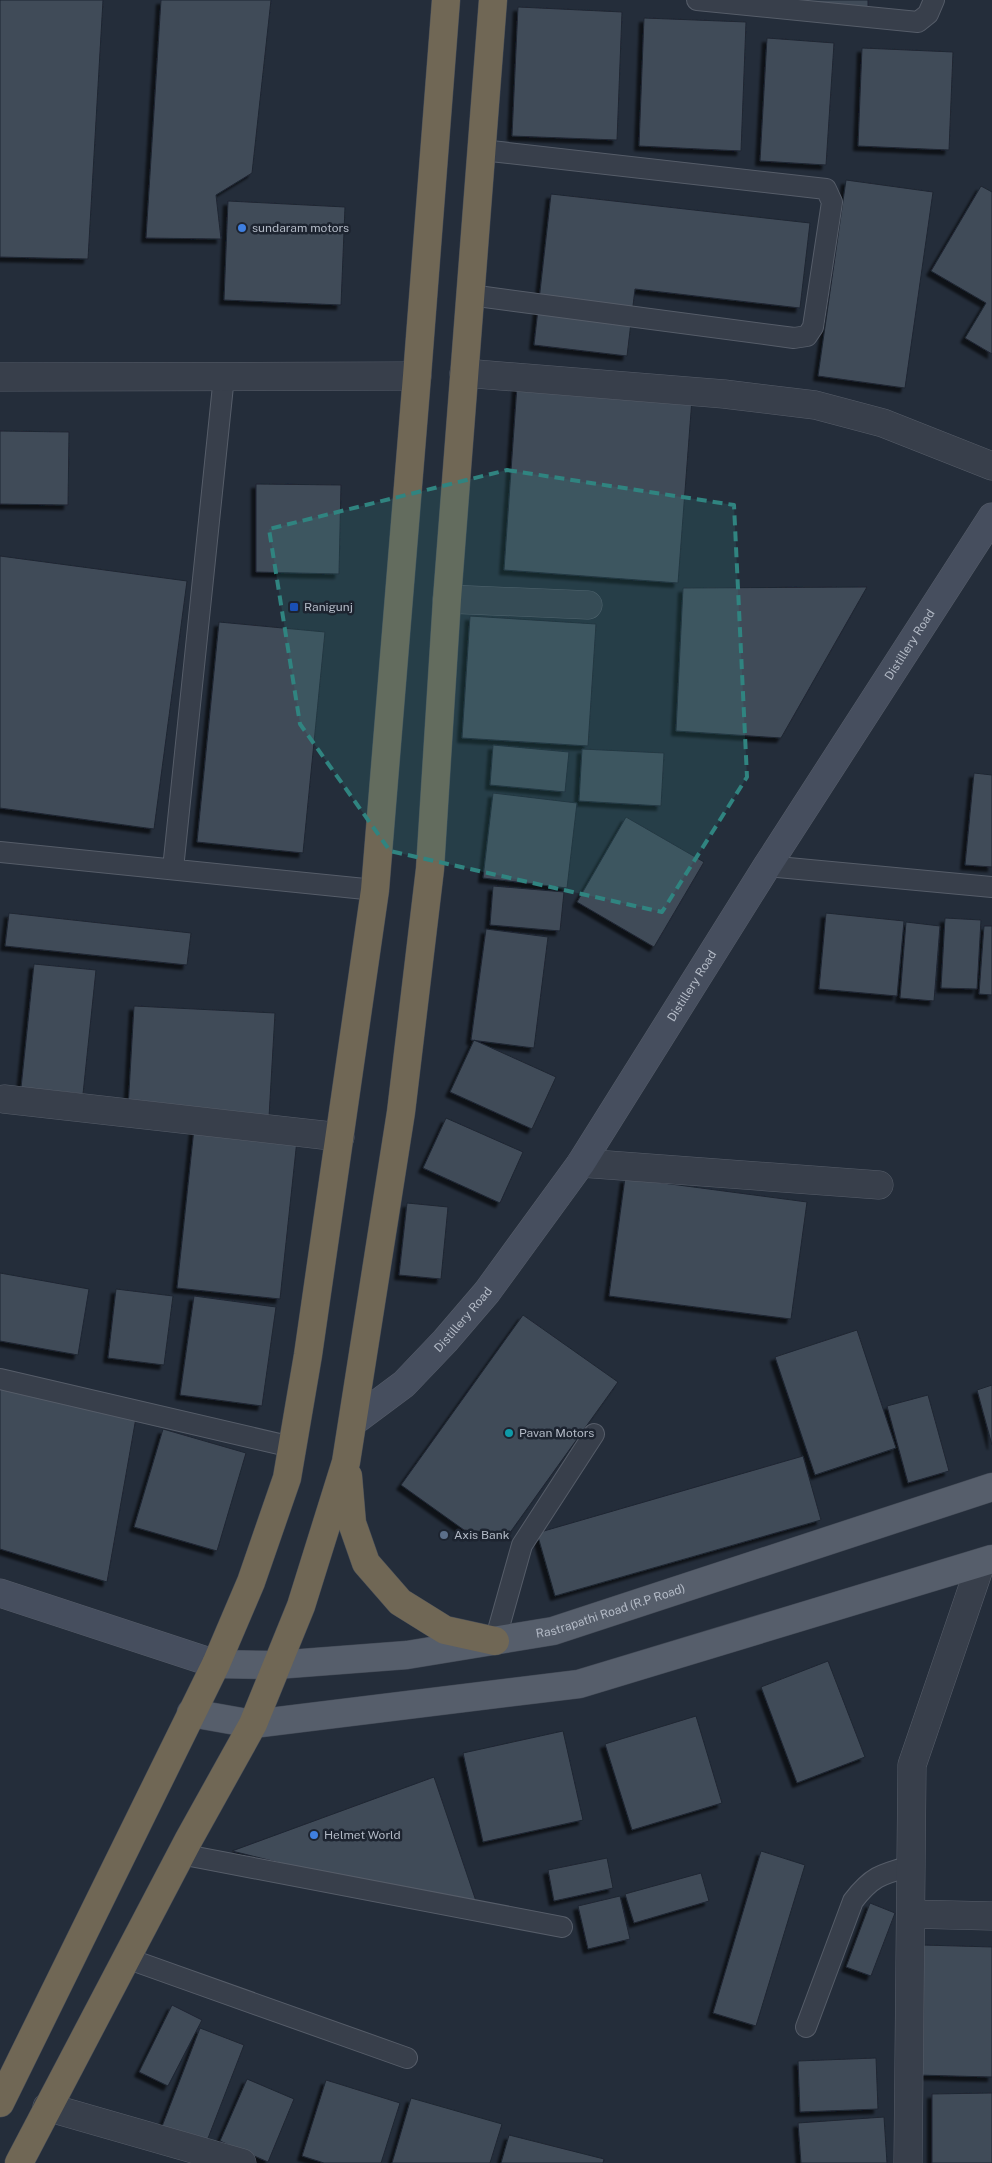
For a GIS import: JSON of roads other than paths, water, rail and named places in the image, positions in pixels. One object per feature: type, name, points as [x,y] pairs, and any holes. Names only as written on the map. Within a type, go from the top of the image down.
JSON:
[{"type":"highway","points":[[0,2103],[216,1664],[252,1582],[287,1478],[308,1355],[374,890],[446,0]]},
{"type":"highway","points":[[19,2163],[180,1854],[253,1724],[301,1606],[346,1462],[401,1112],[430,869],[447,599],[493,0]]},
{"type":"highway","points":[[346,1462],[352,1523],[366,1563],[400,1602],[445,1630],[495,1641]]},
{"type":"main road","name":"Rastrapathi Road (R.P Road)","points":[[216,1664],[276,1665],[407,1655],[554,1631],[992,1487]]},
{"type":"main road","points":[[192,1713],[253,1724],[578,1684],[987,1561]]},
{"type":"street","points":[[464,373],[724,394],[815,405],[884,423],[992,466]]},
{"type":"street","points":[[0,376],[417,376]]},
{"type":"street","name":"Distillery Road","points":[[353,1422],[404,1384],[445,1341],[487,1292],[581,1163],[767,866],[992,517]]},
{"type":"street","points":[[447,599],[588,605]]},
{"type":"street","points":[[4,1099],[340,1137]]},
{"type":"street","points":[[581,1163],[879,1185]]},
{"type":"street","points":[[908,2163],[912,1765],[987,1561]]},
{"type":"street","points":[[0,1594],[216,1664]]},
{"type":"street","points":[[911,1914],[992,1916]]},
{"type":"street","points":[[47,2107],[242,2163]]},
{"type":"lane","points":[[696,0],[918,22],[928,14],[934,0]]},
{"type":"lane","points":[[470,295],[794,338],[807,336],[813,328],[832,202],[826,189],[482,150]]},
{"type":"lane","points":[[173,869],[224,376]]},
{"type":"lane","points":[[0,852],[374,890]]},
{"type":"lane","points":[[767,866],[992,887]]},
{"type":"lane","points":[[0,1379],[292,1447]]},
{"type":"lane","points":[[495,1641],[522,1545],[594,1434]]},
{"type":"lane","points":[[180,1854],[562,1927]]},
{"type":"lane","points":[[806,2027],[853,1901],[864,1886],[881,1874],[911,1866]]},
{"type":"lane","points":[[126,1958],[407,2058]]},
{"type":"place","name":"sundaram motors","points":[[242,228]]},
{"type":"place","name":"Ranigunj","points":[[294,607]]},
{"type":"place","name":"Pavan Motors","points":[[509,1433]]},
{"type":"place","name":"Axis Bank","points":[[444,1535]]},
{"type":"place","name":"Helmet World","points":[[314,1835]]}]
